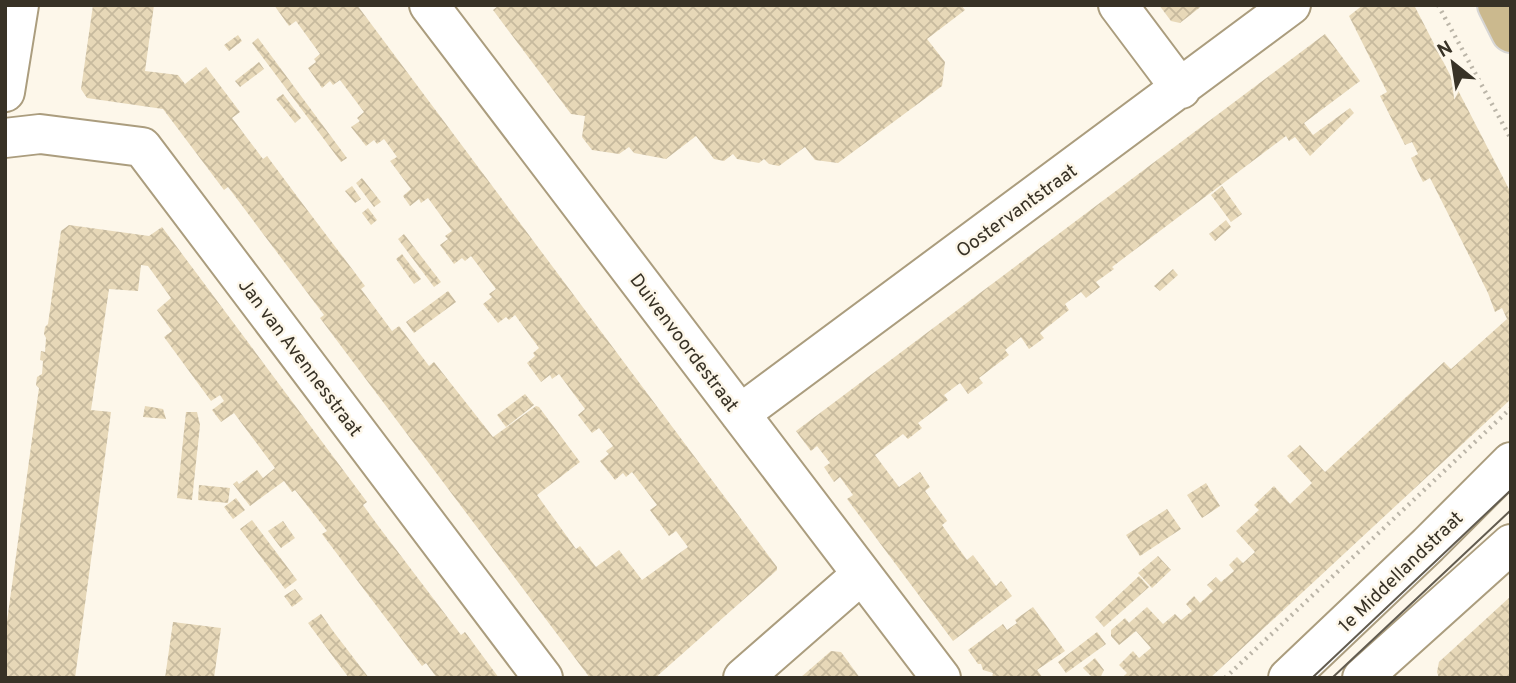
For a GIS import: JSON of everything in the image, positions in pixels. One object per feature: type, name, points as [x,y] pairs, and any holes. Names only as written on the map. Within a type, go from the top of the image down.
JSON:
[{"type":"main road","points":[[1497,5],[1511,33]]},
{"type":"street","points":[[5,92],[19,5]]},
{"type":"street","name":"Duivenvoordestraat","points":[[429,5],[941,678]]},
{"type":"street","points":[[1118,5],[1181,89]]},
{"type":"street","name":"Oostervantstraat","points":[[740,414],[1291,5]]},
{"type":"street","name":"Jan van Avennesstraat","points":[[5,138],[40,134],[142,147],[543,678]]},
{"type":"street","name":"1e Middellandstraat","points":[[1288,678],[1511,462]]},
{"type":"street","points":[[1362,678],[1399,663],[1511,544]]},
{"type":"street","points":[[743,678],[862,574]]},
{"type":"path","points":[[1438,5],[1511,138]]},
{"type":"path","points":[[1226,678],[1511,408]]},
{"type":"building","points":[[93,5],[154,5],[145,71],[178,75],[185,84],[206,67],[240,112],[232,118],[263,159],[267,156],[365,286],[361,289],[392,331],[399,326],[429,366],[434,362],[493,437],[536,406],[539,407],[580,462],[537,495],[576,549],[580,546],[596,567],[619,550],[642,580],[688,547],[676,531],[669,536],[650,510],[657,505],[632,472],[626,477],[623,473],[615,480],[600,461],[609,454],[606,451],[613,446],[599,428],[592,433],[578,415],[585,409],[559,374],[552,379],[550,375],[541,382],[527,363],[539,348],[515,315],[498,323],[483,304],[492,297],[489,294],[496,289],[471,256],[454,264],[440,245],[448,239],[445,236],[452,231],[428,198],[421,203],[419,199],[410,206],[403,196],[411,189],[390,161],[397,157],[384,139],[377,144],[374,140],[366,146],[351,127],[360,121],[357,118],[364,112],[340,80],[333,85],[330,81],[322,88],[308,68],[316,62],[314,59],[320,54],[296,21],[289,26],[274,5],[357,5],[777,570],[655,678],[590,678],[320,318],[324,315],[228,187],[224,190],[163,109],[87,98],[81,89]]},
{"type":"building","points":[[499,5],[961,5],[965,10],[927,39],[945,62],[942,86],[838,163],[815,160],[805,147],[779,166],[769,164],[764,159],[759,163],[737,159],[733,154],[724,161],[714,159],[696,136],[666,159],[634,153],[629,147],[619,154],[592,150],[582,137],[585,116],[571,114],[493,10]]},
{"type":"building","points":[[1159,5],[1203,5],[1180,23],[1171,21]]},
{"type":"building","points":[[1363,5],[1414,5],[1511,193],[1511,399],[1210,678],[1122,678],[1127,673],[1119,665],[1133,651],[1139,658],[1151,648],[1136,631],[1119,645],[1111,636],[1111,630],[1125,618],[1129,623],[1147,607],[1163,624],[1175,614],[1181,620],[1192,611],[1186,604],[1194,596],[1200,603],[1213,591],[1207,585],[1216,577],[1221,582],[1234,571],[1229,565],[1237,557],[1243,563],[1255,552],[1236,531],[1259,510],[1254,505],[1274,486],[1290,504],[1312,483],[1287,456],[1300,445],[1325,472],[1444,362],[1451,369],[1507,319],[1502,308],[1495,312],[1430,178],[1423,182],[1411,158],[1418,154],[1412,142],[1405,145],[1380,96],[1387,92],[1349,16]]},
{"type":"building","points":[[1325,34],[1360,81],[1304,123],[1313,135],[1350,108],[1354,113],[1310,156],[1295,137],[1289,141],[1286,136],[1112,267],[1114,269],[1096,282],[1100,287],[1086,298],[1081,292],[1065,304],[1069,310],[1040,333],[1044,338],[1029,349],[1021,337],[1005,350],[1009,355],[979,378],[983,383],[968,394],[960,383],[944,395],[948,400],[918,423],[922,428],[908,439],[903,434],[875,455],[899,487],[920,472],[930,487],[925,491],[947,521],[942,525],[967,560],[973,555],[996,586],[1001,581],[1012,596],[953,641],[847,499],[853,495],[840,477],[834,482],[824,467],[830,463],[817,446],[811,451],[796,431]]},
{"type":"building","points":[[238,35],[242,41],[229,51],[224,45]]},
{"type":"building","points":[[258,38],[347,158],[341,162],[252,43]]},
{"type":"building","points":[[259,62],[264,69],[240,87],[235,81]]},
{"type":"building","points":[[283,94],[301,118],[295,123],[276,99]]},
{"type":"building","points":[[362,178],[381,202],[374,207],[356,183]]},
{"type":"building","points":[[352,186],[361,199],[355,203],[345,191]]},
{"type":"building","points":[[1222,186],[1242,214],[1231,222],[1211,195]]},
{"type":"building","points":[[368,208],[377,220],[371,225],[362,213]]},
{"type":"building","points":[[1226,220],[1231,227],[1215,241],[1209,234]]},
{"type":"building","points":[[69,225],[149,236],[162,227],[367,502],[363,505],[379,527],[461,635],[465,632],[499,678],[437,678],[426,663],[422,666],[322,534],[327,531],[295,490],[292,492],[284,481],[250,506],[233,484],[237,481],[239,484],[257,470],[263,478],[275,468],[234,413],[221,422],[212,410],[224,401],[220,395],[211,401],[164,337],[172,331],[157,310],[171,298],[148,266],[141,265],[138,291],[109,289],[91,410],[111,412],[75,678],[5,678],[5,636],[39,388],[36,385],[37,377],[42,374],[41,351],[45,352],[44,334],[48,324],[61,231]]},
{"type":"building","points":[[404,234],[441,282],[434,287],[398,239]]},
{"type":"building","points":[[402,254],[421,279],[414,284],[396,259]]},
{"type":"building","points":[[1173,269],[1178,275],[1160,291],[1154,286]]},
{"type":"building","points":[[448,291],[456,302],[414,333],[406,322]]},
{"type":"building","points":[[525,394],[534,405],[506,427],[497,415]]},
{"type":"building","points":[[145,406],[163,409],[166,419],[143,417]]},
{"type":"building","points":[[186,412],[197,412],[200,425],[192,500],[177,498]]},
{"type":"building","points":[[1206,483],[1220,506],[1202,518],[1187,495]]},
{"type":"building","points":[[199,485],[230,488],[228,503],[198,500]]},
{"type":"building","points":[[236,498],[245,510],[233,519],[224,507]]},
{"type":"building","points":[[1167,509],[1181,529],[1140,556],[1126,535]]},
{"type":"building","points":[[252,520],[297,580],[285,589],[240,529]]},
{"type":"building","points":[[283,521],[295,538],[281,548],[268,531]]},
{"type":"building","points":[[1158,556],[1171,570],[1152,588],[1138,573]]},
{"type":"building","points":[[1139,576],[1149,587],[1104,627],[1095,617]]},
{"type":"building","points":[[295,589],[303,599],[292,607],[284,596]]},
{"type":"building","points":[[1511,596],[1511,678],[1439,678],[1439,662]]},
{"type":"building","points":[[1033,607],[1065,651],[1037,670],[1043,678],[992,678],[993,673],[983,670],[968,650],[1003,624],[1007,630],[1017,623],[1015,620]]},
{"type":"building","points":[[321,614],[369,678],[349,678],[308,623]]},
{"type":"building","points":[[173,622],[221,628],[214,678],[165,678]]},
{"type":"building","points":[[1097,632],[1106,644],[1066,673],[1058,662]]},
{"type":"building","points":[[831,651],[841,652],[860,678],[800,678]]},
{"type":"building","points":[[1095,658],[1104,670],[1100,678],[1093,678],[1083,668]]},
{"type":"tram line","points":[[1312,678],[1511,490]]},
{"type":"tram line","points":[[1332,678],[1511,510]]}]
